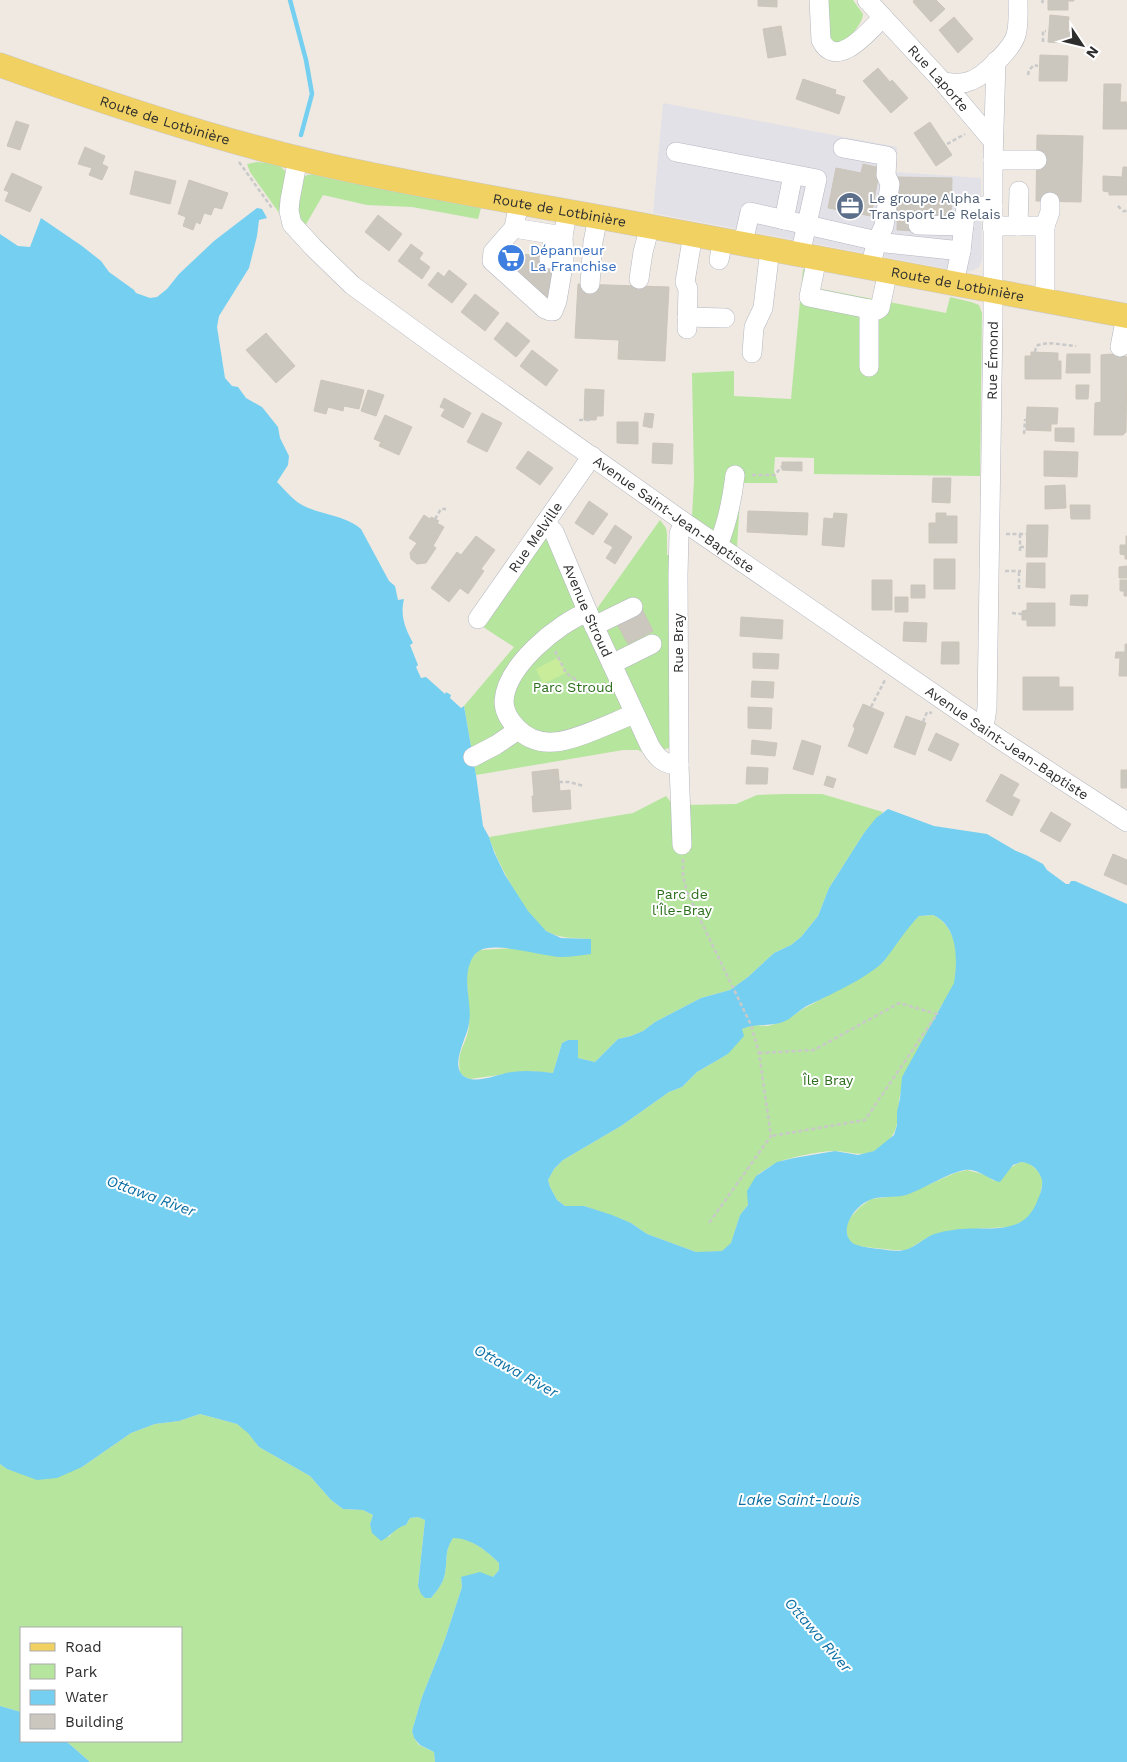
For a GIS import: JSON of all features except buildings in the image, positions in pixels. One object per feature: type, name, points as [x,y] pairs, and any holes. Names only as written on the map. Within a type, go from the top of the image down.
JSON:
[{"type":"main road","name":"Route de Lotbinière","points":[[0,65],[134,111],[233,141],[298,158],[410,182],[693,234],[729,248],[770,249],[1126,316]]},
{"type":"street","points":[[819,0],[820,40],[823,46],[832,51],[840,52],[852,46],[883,17]]},
{"type":"street","name":"Rue Laporte","points":[[866,0],[943,82],[993,141]]},
{"type":"street","points":[[943,82],[956,84],[972,81],[1012,45],[1017,34],[1018,0]]},
{"type":"street","name":"Rue Émond","points":[[981,727],[985,721],[987,708],[993,141],[996,61]]},
{"type":"street","points":[[676,152],[817,179],[824,188],[807,225],[809,297],[878,310],[880,308],[877,241],[884,226],[890,184],[886,176],[887,156],[843,148]]},
{"type":"street","name":"Avenue Saint-Jean-Baptiste","points":[[298,158],[290,200],[290,219],[292,224],[339,273],[371,300],[684,522],[981,727],[1127,822]]},
{"type":"street","points":[[993,160],[1037,160]]},
{"type":"street","points":[[784,220],[793,175]]},
{"type":"street","points":[[1018,226],[1019,191]]},
{"type":"street","points":[[520,202],[514,228],[493,252],[492,261],[545,310],[550,312],[557,301],[564,260],[559,236]]},
{"type":"street","points":[[1045,300],[1045,226],[1050,212],[1050,202]]},
{"type":"street","points":[[954,283],[961,251],[966,206],[993,206]]},
{"type":"street","points":[[549,259],[568,212]]},
{"type":"street","points":[[729,248],[750,212],[877,241],[964,226]]},
{"type":"street","points":[[590,284],[593,242],[598,217]]},
{"type":"street","points":[[639,279],[643,252],[650,226]]},
{"type":"street","points":[[992,226],[1045,226]]},
{"type":"street","points":[[514,228],[559,236]]},
{"type":"street","points":[[693,234],[685,282],[688,289],[687,323],[725,318]]},
{"type":"street","points":[[910,234],[961,251]]},
{"type":"street","points":[[752,354],[754,327],[763,308],[770,249]]},
{"type":"street","points":[[869,309],[869,368]]},
{"type":"street","points":[[1120,347],[1126,316]]},
{"type":"street","name":"Rue Melville","points":[[478,619],[592,456]]},
{"type":"street","points":[[718,545],[729,515],[735,475]]},
{"type":"street","name":"Rue Bray","points":[[682,845],[679,765],[678,544],[680,530],[684,522]]},
{"type":"street","name":"Avenue Stroud","points":[[545,523],[554,532],[614,670],[654,753],[667,764],[679,765]]},
{"type":"street","points":[[633,607],[591,619],[571,619],[548,636],[533,651],[509,682],[504,705],[509,718],[518,730],[522,734],[541,742],[566,740],[634,714]]},
{"type":"street","points":[[614,670],[652,644]]},
{"type":"street","points":[[473,757],[496,745],[518,730]]},
{"type":"path","points":[[1043,42],[1043,30],[1046,30]]},
{"type":"path","points":[[1028,75],[1029,70],[1034,65],[1038,66]]},
{"type":"path","points":[[947,144],[972,131]]},
{"type":"path","points":[[240,165],[275,211]]},
{"type":"path","points":[[1118,206],[1123,211],[1127,211]]},
{"type":"path","points":[[1035,352],[1036,347],[1042,344],[1076,346]]},
{"type":"path","points":[[579,420],[591,420]]},
{"type":"path","points":[[1024,434],[1026,420]]},
{"type":"path","points":[[735,475],[775,475],[782,466]]},
{"type":"path","points":[[435,519],[441,509],[446,509]]},
{"type":"path","points":[[1002,534],[1027,534]]},
{"type":"path","points":[[1020,534],[1020,552]]},
{"type":"path","points":[[1020,547],[1026,546]]},
{"type":"path","points":[[999,570],[1020,571],[1019,589]]},
{"type":"path","points":[[1012,613],[1022,614]]},
{"type":"path","points":[[548,636],[566,673],[581,683],[586,692],[614,670]]},
{"type":"path","points":[[871,708],[888,674]]},
{"type":"path","points":[[923,722],[927,712],[932,713]]},
{"type":"path","points":[[559,782],[569,782],[584,786]]},
{"type":"path","points":[[682,845],[683,876],[687,892],[751,1025],[758,1053],[771,1136],[710,1222]]},
{"type":"path","points":[[758,1053],[814,1050],[899,1003],[937,1014],[865,1120],[771,1136]]},
{"type":"shaded area","points":[[663,103],[897,147],[896,172],[981,178],[982,260],[979,267],[972,271],[964,272],[653,213]]},
{"type":"green space","points":[[828,0],[853,0],[863,14],[861,22],[855,31],[843,41],[836,42],[828,37]]},
{"type":"green space","points":[[257,162],[278,164],[286,172],[282,217],[250,172],[247,164]]},
{"type":"green space","points":[[315,174],[481,208],[478,219],[412,207],[367,205],[323,195],[305,226],[297,212],[301,179],[307,175]]},
{"type":"green space","points":[[803,269],[814,273],[811,287],[946,313],[950,297],[979,305],[982,313],[980,476],[814,474],[814,458],[775,457],[774,471],[778,483],[741,483],[737,547],[692,516],[694,480],[692,373],[734,371],[734,396],[791,399]]},
{"type":"green space","name":"Parc Stroud","points":[[660,520],[666,528],[667,555],[670,555],[670,748],[645,753],[638,750],[623,750],[476,775],[464,706],[514,647],[480,625],[546,535],[596,610]]},
{"type":"green space","points":[[559,657],[566,673],[543,684],[536,669]]},
{"type":"green space","name":"Parc de l'Île-Bray","points":[[822,794],[883,812],[864,833],[829,888],[818,916],[801,937],[791,945],[774,953],[748,977],[730,990],[701,998],[655,1022],[643,1031],[618,1039],[595,1062],[578,1058],[578,1040],[568,1040],[562,1043],[553,1073],[527,1071],[470,1079],[460,1073],[460,1055],[469,1024],[468,966],[479,950],[513,948],[562,957],[590,939],[558,936],[548,932],[540,925],[513,889],[489,837],[633,813],[666,796],[673,805],[682,805],[736,804],[757,795]]},
{"type":"green space","name":"Île Bray","points":[[933,915],[947,926],[952,935],[957,953],[957,973],[955,982],[940,1008],[903,1084],[895,1129],[886,1143],[866,1154],[835,1151],[814,1153],[784,1160],[767,1168],[756,1176],[748,1205],[740,1215],[731,1244],[722,1251],[696,1252],[647,1234],[631,1223],[584,1206],[565,1206],[557,1200],[548,1180],[554,1169],[563,1160],[621,1126],[669,1092],[682,1087],[697,1072],[728,1054],[742,1029],[751,1025],[768,1026],[785,1021],[863,976],[883,962],[908,927],[919,916]]},
{"type":"green space","points":[[1021,1162],[1029,1163],[1038,1171],[1043,1180],[1040,1196],[1034,1210],[1026,1220],[1010,1227],[954,1230],[930,1236],[907,1250],[854,1245],[848,1239],[846,1228],[849,1219],[871,1199],[905,1195],[955,1173],[967,1170],[986,1175],[994,1181]]},
{"type":"green space","points":[[200,1414],[237,1424],[248,1432],[259,1447],[310,1476],[331,1500],[343,1509],[363,1510],[373,1515],[370,1524],[389,1537],[396,1528],[406,1525],[410,1518],[418,1517],[425,1520],[418,1586],[431,1598],[443,1580],[447,1551],[453,1537],[472,1543],[484,1550],[499,1563],[499,1570],[493,1577],[461,1577],[462,1587],[445,1639],[422,1697],[412,1731],[419,1745],[434,1752],[435,1762],[90,1762],[67,1742],[182,1742],[182,1627],[20,1627],[20,1712],[0,1706],[0,1464],[7,1469],[20,1473],[82,1467],[131,1433],[155,1424],[179,1421]]},
{"type":"water","name":"Lake Saint-Louis","points":[[257,208],[262,209],[267,218],[259,220],[249,268],[219,316],[217,327],[225,378],[232,386],[238,387],[246,398],[262,407],[278,427],[280,438],[289,456],[288,465],[277,482],[290,496],[302,505],[349,521],[361,529],[389,581],[395,586],[398,600],[404,599],[404,622],[413,643],[410,645],[421,678],[426,677],[445,694],[446,692],[451,695],[450,698],[461,708],[464,706],[483,826],[505,875],[528,911],[546,931],[561,938],[591,939],[591,954],[561,957],[507,948],[486,948],[475,955],[468,970],[467,979],[470,1020],[458,1059],[459,1070],[462,1075],[467,1078],[478,1079],[517,1071],[553,1073],[562,1043],[568,1040],[578,1040],[578,1058],[595,1062],[618,1039],[643,1031],[655,1022],[701,998],[730,990],[748,977],[774,953],[791,945],[801,937],[818,916],[829,888],[864,833],[876,818],[888,809],[934,826],[987,834],[1043,864],[1047,870],[1066,884],[1075,881],[1127,904],[1127,1762],[435,1762],[434,1752],[420,1745],[414,1738],[412,1731],[422,1697],[445,1639],[462,1587],[461,1577],[480,1572],[493,1577],[499,1570],[499,1563],[484,1550],[466,1540],[453,1538],[447,1551],[442,1583],[431,1598],[425,1598],[418,1586],[425,1520],[418,1517],[410,1518],[406,1525],[381,1541],[372,1533],[370,1524],[373,1515],[363,1510],[343,1509],[331,1500],[310,1476],[259,1447],[248,1433],[237,1424],[200,1414],[179,1421],[155,1424],[131,1433],[82,1467],[57,1478],[37,1480],[7,1469],[0,1464],[0,234],[18,246],[30,247],[41,218],[101,261],[109,272],[136,293],[150,298],[157,297],[167,289],[179,274],[214,241]],"holes":[[[933,915],[941,920],[952,935],[956,954],[954,983],[902,1077],[897,1125],[894,1135],[874,1151],[858,1155],[835,1151],[777,1162],[756,1176],[747,1191],[748,1205],[740,1215],[731,1243],[722,1251],[696,1252],[647,1234],[631,1223],[612,1215],[584,1206],[565,1206],[557,1200],[548,1180],[554,1169],[563,1160],[621,1126],[669,1092],[682,1087],[697,1072],[728,1054],[744,1036],[742,1029],[783,1022],[805,1007],[868,974],[884,961],[919,916]],[[1021,1162],[1031,1165],[1038,1171],[1042,1179],[1042,1185],[1032,1212],[1024,1220],[1014,1225],[1003,1228],[943,1232],[900,1251],[859,1246],[848,1238],[847,1229],[850,1218],[867,1201],[906,1195],[951,1174],[965,1170],[979,1172],[1000,1182],[1013,1165]]]},
{"type":"water","points":[[0,1706],[20,1712],[20,1742],[67,1742],[90,1762],[0,1762]]},
{"type":"waterway","points":[[290,0],[306,60],[312,94],[301,135]]},
{"type":"place","name":"Le groupe Alpha - Transport Le Relais","points":[[850,206]]},
{"type":"place","name":"Dépanneur La Franchise","points":[[511,258]]},
{"type":"water label","name":"Ottawa River","points":[[151,1196]]},
{"type":"water label","name":"Ottawa River","points":[[516,1371]]},
{"type":"water label","name":"Ottawa River","points":[[818,1635]]}]
